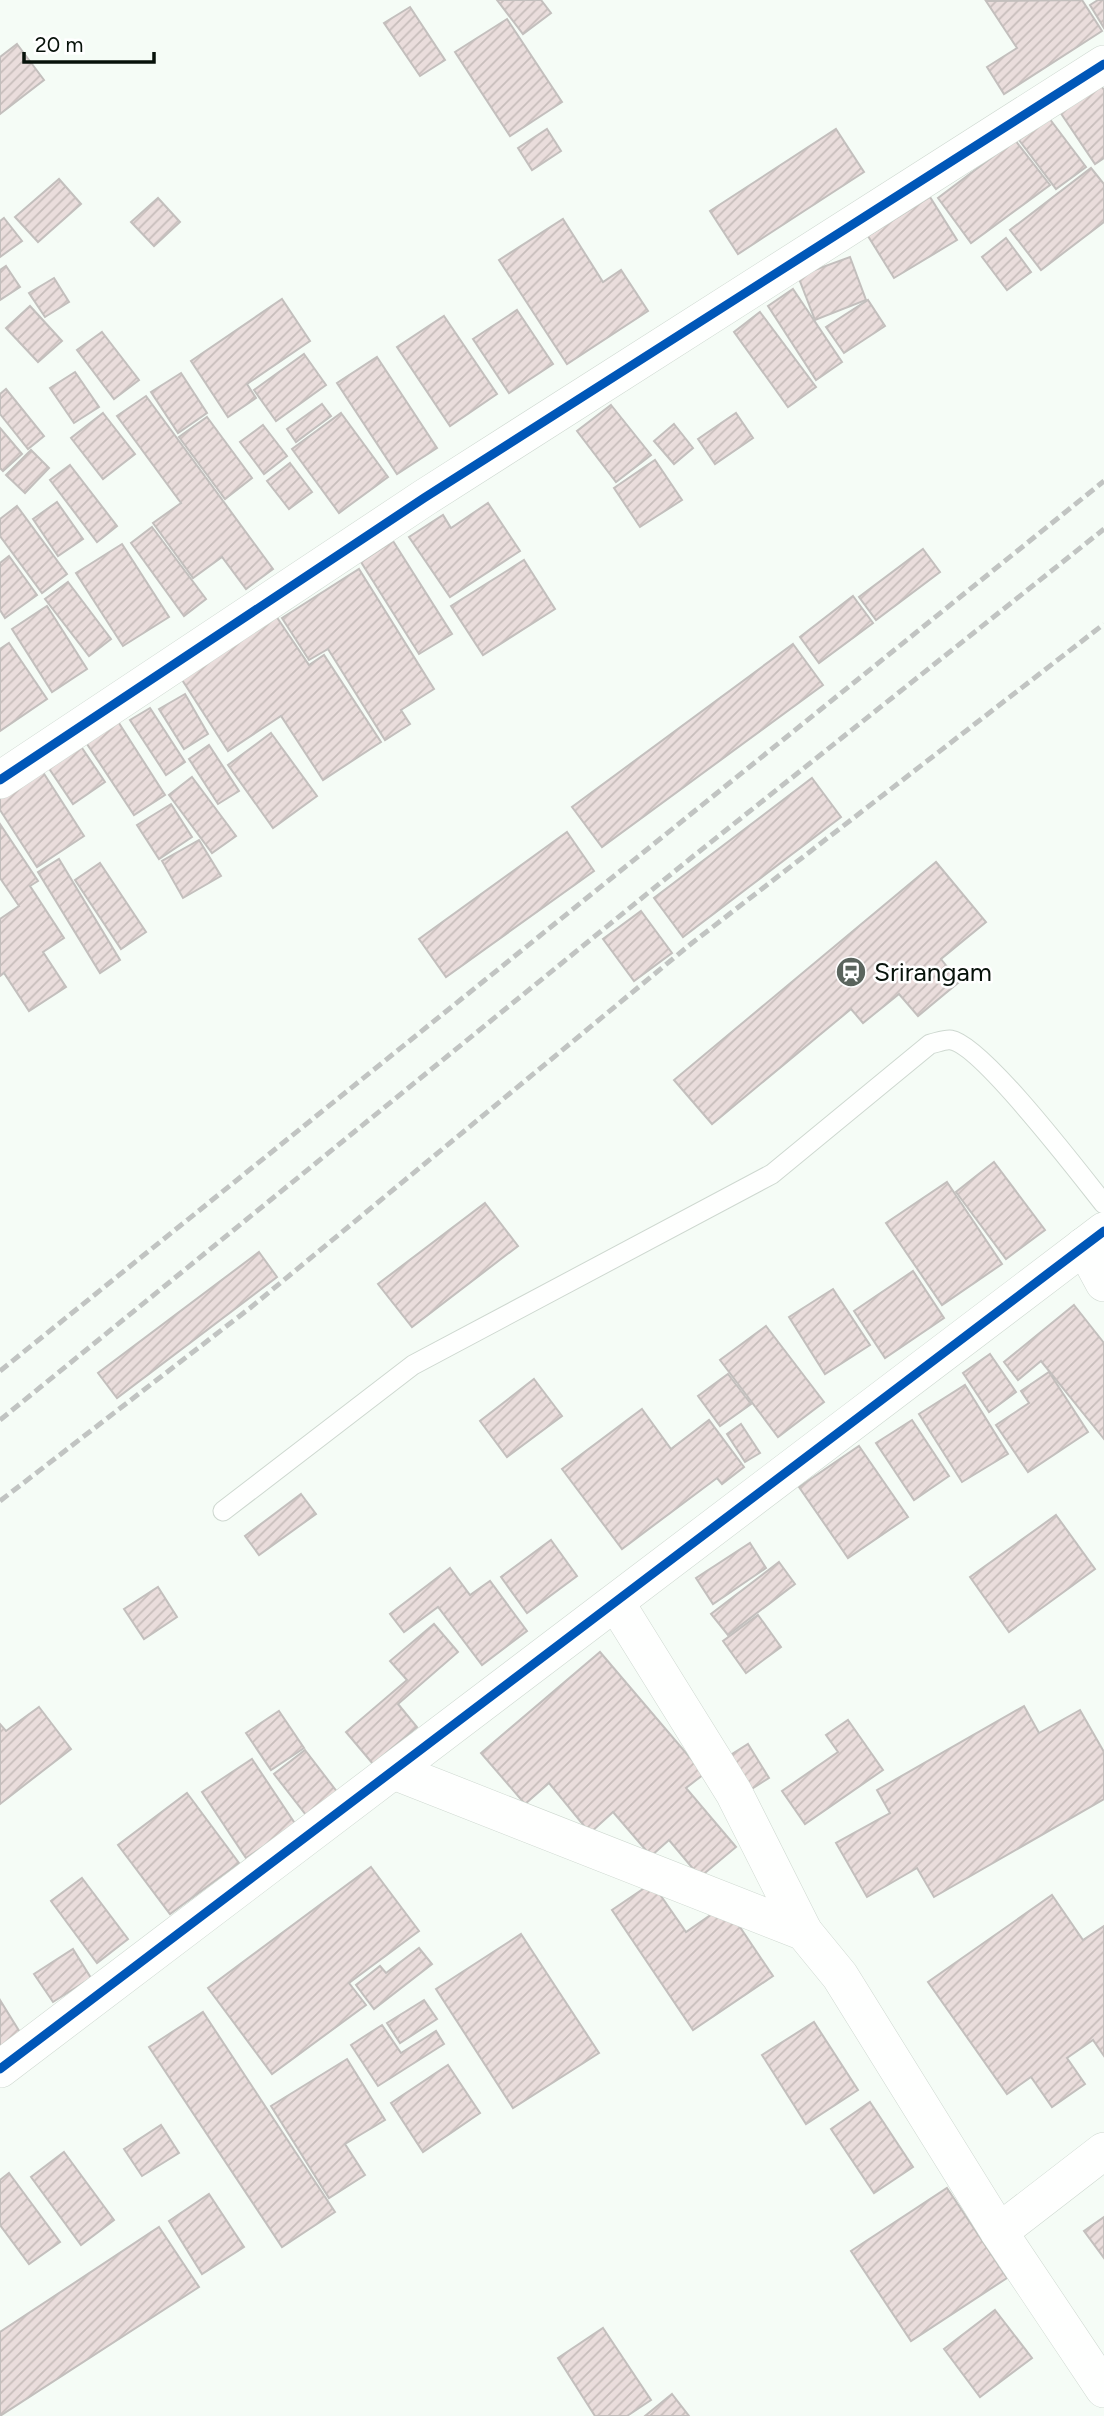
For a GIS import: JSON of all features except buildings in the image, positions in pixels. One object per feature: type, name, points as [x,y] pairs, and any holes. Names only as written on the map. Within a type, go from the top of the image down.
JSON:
[{"type":"street","points":[[0,780],[424,498],[1104,64]]},
{"type":"street","points":[[0,2069],[616,1604],[1094,1238],[1104,1283]]},
{"type":"street","points":[[616,1604],[734,1793],[804,1932],[840,1976],[999,2232],[1104,2389]]},
{"type":"street","points":[[394,1771],[804,1932]]},
{"type":"street","points":[[999,2232],[1104,2151]]},
{"type":"lane","points":[[223,1511],[413,1365],[772,1174],[930,1044],[950,1040],[968,1048],[1029,1113],[1104,1204]]},
{"type":"railway","points":[[0,1371],[1104,481]]},
{"type":"railway","points":[[0,1420],[691,858],[1104,529]]},
{"type":"railway","points":[[0,1501],[250,1308],[692,943],[1104,624]]},
{"type":"cycle path","points":[[0,780],[424,498],[1104,64]]},
{"type":"cycle path","points":[[0,2069],[1104,1231]]},
{"type":"place","name":"Srirangam","points":[[851,972]]}]
